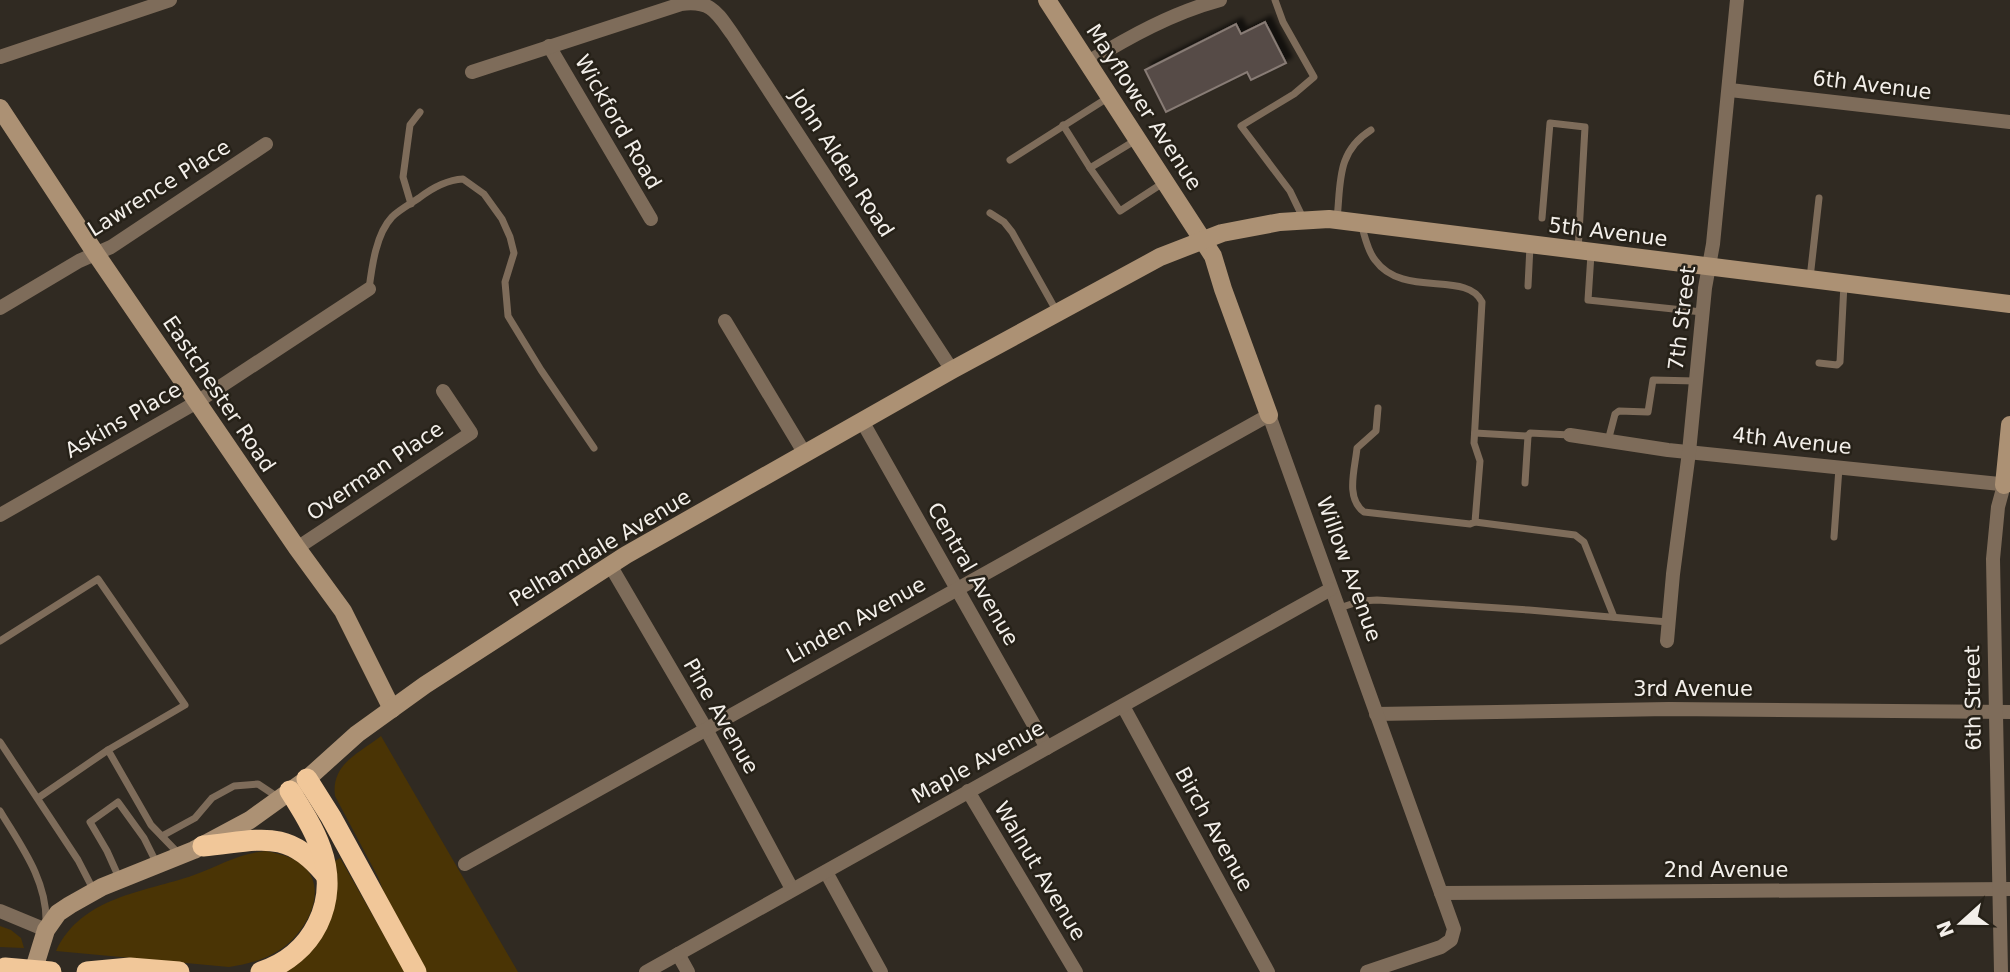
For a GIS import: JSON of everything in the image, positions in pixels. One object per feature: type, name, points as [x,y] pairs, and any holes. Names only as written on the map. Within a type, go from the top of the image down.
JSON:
[{"type":"highway","points":[[261,972],[295,955],[313,934],[324,912],[326,876],[321,850],[292,790]]},
{"type":"highway","points":[[292,790],[325,807],[416,972]]},
{"type":"highway","points":[[203,846],[260,841],[286,843],[305,853],[326,876]]},
{"type":"highway","points":[[3,968],[51,972]]},
{"type":"highway","points":[[87,972],[130,968],[179,972]]},
{"type":"street","points":[[0,57],[170,0]]},
{"type":"street","name":"Mayflower Avenue","points":[[1047,0],[1203,238]]},
{"type":"street","points":[[1088,62],[1154,24],[1220,0]]},
{"type":"street","name":"7th Street","points":[[1667,641],[1672,574],[1689,452],[1702,312],[1713,244],[1730,90],[1737,0]]},
{"type":"street","name":"John Alden Road","points":[[549,46],[681,4],[693,2],[710,6],[720,16],[952,370]]},
{"type":"street","points":[[472,72],[549,46]]},
{"type":"street","name":"Wickford Road","points":[[549,46],[651,219]]},
{"type":"street","name":"6th Avenue","points":[[1730,90],[2010,122]]},
{"type":"street","name":"Eastchester Road","points":[[0,108],[96,254],[342,611],[392,709]]},
{"type":"street","name":"Lawrence Place","points":[[0,308],[79,261],[111,247],[266,144]]},
{"type":"street","name":"5th Avenue","points":[[1203,238],[1303,219],[1337,220],[2010,304]]},
{"type":"street","name":"Pelhamdale Avenue","points":[[46,930],[58,913],[94,891],[203,846],[240,826],[292,790],[357,734],[425,685],[610,565],[1057,312],[1160,257],[1203,238]]},
{"type":"street","name":"Willow Avenue","points":[[1203,238],[1213,256],[1454,929],[1451,940],[1446,944],[1367,972]]},
{"type":"street","name":"Askins Place","points":[[0,515],[197,402],[369,289]]},
{"type":"street","points":[[725,321],[805,454]]},
{"type":"street","name":"Overman Place","points":[[297,548],[471,433],[443,391]]},
{"type":"street","name":"Linden Avenue","points":[[465,864],[1269,415]]},
{"type":"street","name":"Central Avenue","points":[[862,421],[1047,748]]},
{"type":"street","name":"6th Street","points":[[2001,972],[2005,889],[2003,713],[1993,559],[1998,507],[2007,485],[2010,425]]},
{"type":"street","name":"4th Avenue","points":[[1570,435],[1689,452],[2007,485]]},
{"type":"street","name":"Pine Avenue","points":[[610,565],[706,729],[792,889]]},
{"type":"street","name":"Maple Avenue","points":[[646,972],[1331,589]]},
{"type":"street","name":"Birch Avenue","points":[[1123,706],[1268,972]]},
{"type":"street","name":"3rd Avenue","points":[[1376,714],[1669,709],[2003,713]]},
{"type":"street","name":"Walnut Avenue","points":[[968,790],[1076,972]]},
{"type":"street","points":[[825,872],[881,972]]},
{"type":"street","name":"2nd Avenue","points":[[1441,893],[2005,889]]},
{"type":"street","points":[[0,911],[46,930],[33,972]]},
{"type":"street","points":[[678,954],[688,972]]},
{"type":"lane","points":[[1275,0],[1283,22],[1314,77],[1294,93],[1241,126],[1290,191],[1303,219]]},
{"type":"lane","points":[[1010,160],[1110,96]]},
{"type":"lane","points":[[411,204],[402,177],[410,125],[420,112]]},
{"type":"lane","points":[[1542,218],[1550,123],[1585,127],[1585,252],[1588,300],[1702,312]]},
{"type":"lane","points":[[1063,125],[1119,211],[1165,182]]},
{"type":"lane","points":[[1337,220],[1343,162],[1350,147],[1371,131]]},
{"type":"lane","points":[[1090,168],[1138,139]]},
{"type":"lane","points":[[369,289],[372,266],[383,232],[392,217],[432,189],[453,180],[463,179],[484,194],[502,219],[510,237],[514,253],[505,282],[508,316],[593,448]]},
{"type":"lane","points":[[1810,279],[1819,198]]},
{"type":"lane","points":[[990,213],[1004,222],[1012,232],[1057,312]]},
{"type":"lane","points":[[1361,223],[1375,261],[1398,279],[1467,287],[1478,294],[1482,302],[1474,443],[1480,461],[1475,522]]},
{"type":"lane","points":[[1528,286],[1530,246]]},
{"type":"lane","points":[[1819,363],[1837,365],[1840,362],[1844,283]]},
{"type":"lane","points":[[1608,441],[1615,414],[1619,411],[1648,412],[1653,380],[1696,381]]},
{"type":"lane","points":[[1378,408],[1376,431],[1357,448],[1353,495],[1357,507],[1364,512],[1575,535],[1584,542],[1614,617]]},
{"type":"lane","points":[[1475,433],[1570,435]]},
{"type":"lane","points":[[1525,483],[1528,436]]},
{"type":"lane","points":[[1834,537],[1840,467]]},
{"type":"lane","points":[[0,641],[98,579],[185,705],[108,750],[37,798]]},
{"type":"lane","points":[[1339,608],[1360,601],[1377,600],[1668,622]]},
{"type":"lane","points":[[0,742],[78,860],[94,891]]},
{"type":"lane","points":[[108,750],[148,820],[180,856]]},
{"type":"lane","points":[[163,836],[195,818],[212,798],[234,786],[258,784],[292,790]]},
{"type":"lane","points":[[120,880],[90,822],[118,802],[144,838],[157,865]]},
{"type":"lane","points":[[0,811],[30,859],[40,884],[47,904],[46,930]]},
{"type":"shaded area","points":[[381,736],[518,972],[425,972],[394,919],[378,877],[335,796],[337,776],[342,768],[355,754]]},
{"type":"shaded area","points":[[266,851],[298,862],[310,875],[314,886],[314,898],[306,922],[290,942],[269,956],[229,967],[56,951],[67,933],[81,918],[116,899],[194,875],[238,857]]},
{"type":"shaded area","points":[[340,858],[405,972],[283,972],[294,966],[333,862]]},
{"type":"shaded area","points":[[0,926],[21,938],[24,948],[0,947]]},
{"type":"building","points":[[1265,22],[1286,63],[1251,80],[1247,72],[1166,112],[1145,70],[1236,24],[1241,34]]}]
